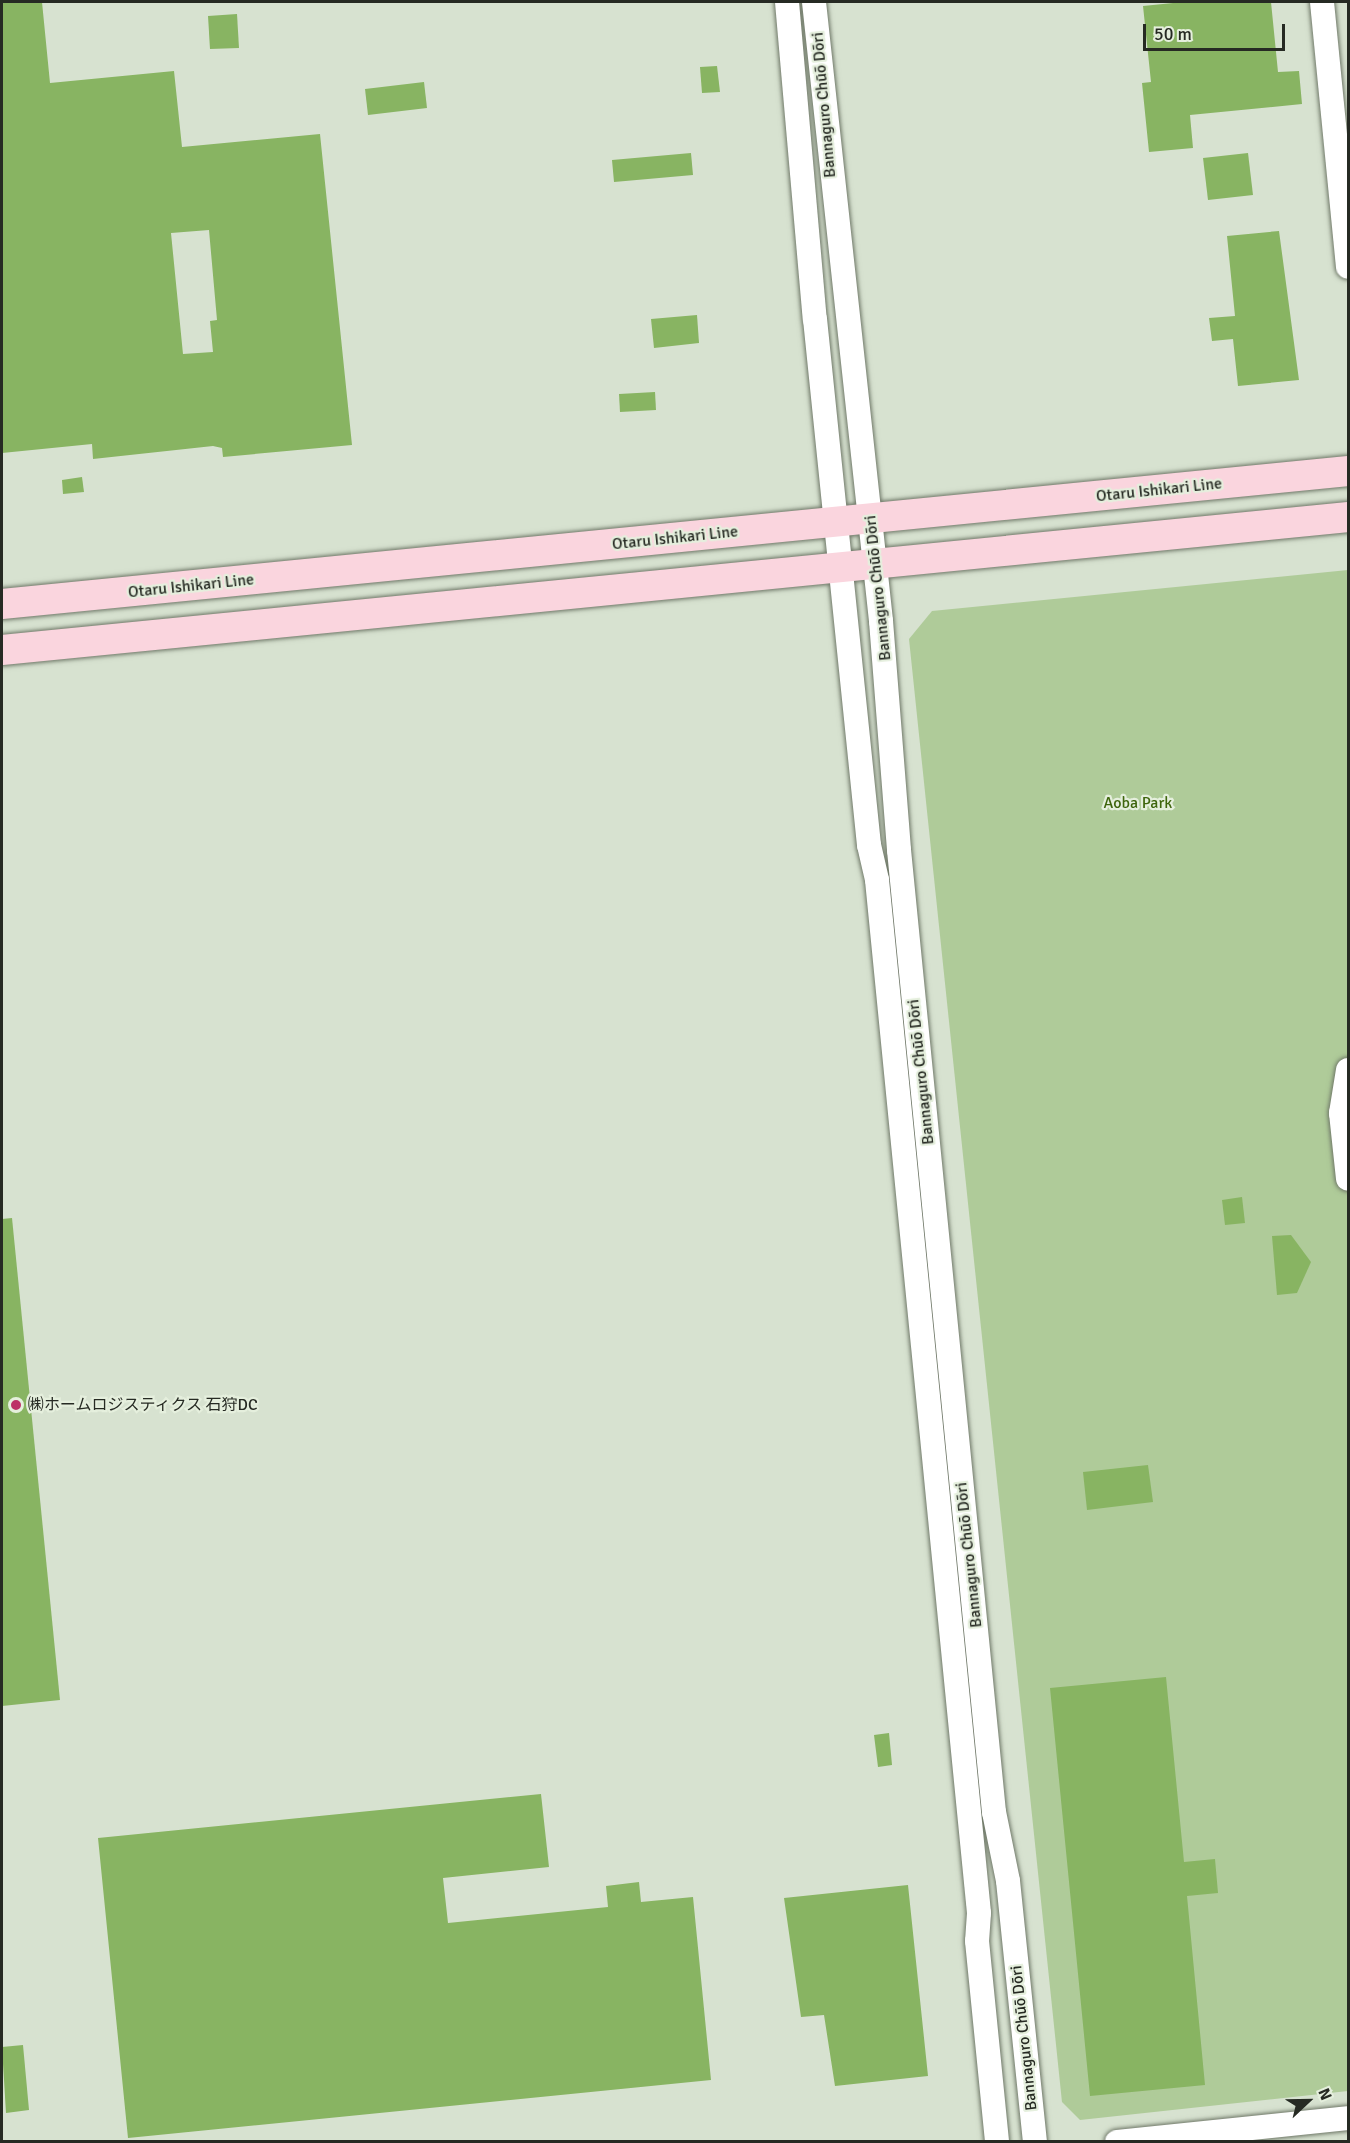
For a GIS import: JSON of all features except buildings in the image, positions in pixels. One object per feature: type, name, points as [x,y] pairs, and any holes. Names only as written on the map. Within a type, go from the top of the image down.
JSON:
[{"type":"main road","name":"Otaru Ishikari Line","points":[[2,604],[871,520],[1348,471]]},
{"type":"main road","points":[[2,650],[1348,517]]},
{"type":"street","name":"Bannaguro Chūō Dōri","points":[[787,2],[840,567],[869,845],[877,880],[979,1913],[977,1941],[997,2142]]},
{"type":"street","name":"Bannaguro Chūō Dōri","points":[[814,2],[876,564],[899,850],[988,1753],[1008,1881],[1035,2142]]},
{"type":"street","points":[[1322,2],[1348,267]]},
{"type":"street","points":[[1348,1070],[1341,1113],[1348,1179]]},
{"type":"street","points":[[1117,2142],[1348,2118]]},
{"type":"green space","name":"Aoba Park","points":[[1348,570],[1348,2091],[1080,2120],[1062,2102],[909,639],[932,611]]},
{"type":"place","name":"㈱ホームロジスティクス 石狩DC","points":[[16,1405]]}]
